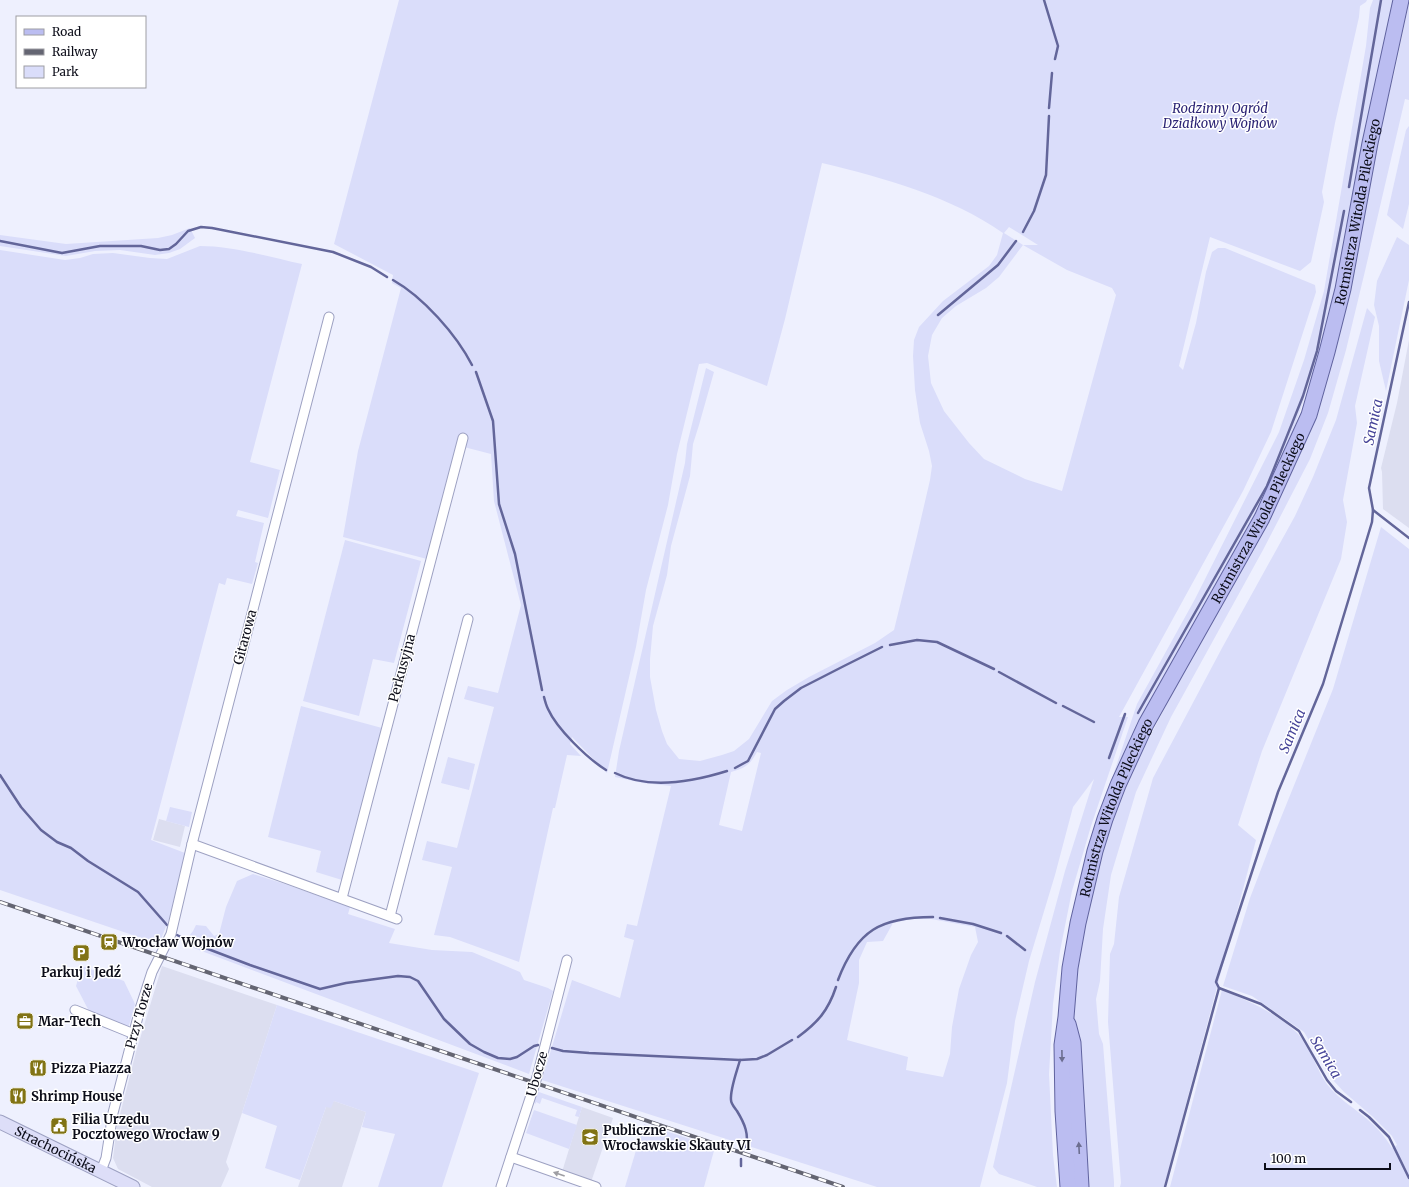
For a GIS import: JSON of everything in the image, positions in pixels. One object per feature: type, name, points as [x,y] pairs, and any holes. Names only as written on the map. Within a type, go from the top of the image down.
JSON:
[{"type":"main road","name":"Rotmistrza Witolda Pileckiego","points":[[1068,1187],[1063,1111],[1062,1045],[1070,968],[1084,893],[1105,819],[1118,785],[1146,724],[1262,518],[1309,415],[1326,359],[1343,289],[1370,143],[1401,0]]},
{"type":"main road","name":"Rotmistrza Witolda Pileckiego","points":[[1066,1018],[1073,1043],[1081,1187]]},
{"type":"main road","name":"Strachocińska","points":[[0,1122],[133,1187]]},
{"type":"street","name":"Gitarowa","points":[[160,956],[171,934],[192,844],[329,317]]},
{"type":"street","name":"Perkusyjna","points":[[342,898],[463,438]]},
{"type":"street","points":[[192,844],[393,917],[468,619]]},
{"type":"street","name":"Przy Torze","points":[[101,1172],[106,1158],[113,1113],[140,1009],[148,983],[160,956]]},
{"type":"street","name":"Ubocze","points":[[501,1187],[537,1077],[567,960]]},
{"type":"street","points":[[75,1010],[134,1034]]},
{"type":"street","points":[[511,1157],[596,1187]]},
{"type":"shaded area","points":[[1409,340],[1409,528],[1383,509],[1381,468],[1397,403]]},
{"type":"shaded area","points":[[159,819],[185,826],[180,847],[153,840]]},
{"type":"shaded area","points":[[162,966],[277,1005],[226,1162],[229,1169],[221,1187],[152,1187],[118,1169],[113,1158],[117,1126],[136,1052]]},
{"type":"shaded area","points":[[334,1101],[366,1112],[342,1187],[298,1187],[326,1107]]},
{"type":"shaded area","name":"Publiczne Wrocławskie Skauty VI","points":[[582,1107],[613,1118],[591,1182],[562,1172]]},
{"type":"green space","name":"Rodzinny Ogród Działkowy Wojnów","points":[[399,0],[1367,0],[1360,6],[1359,17],[1335,123],[1322,192],[1324,202],[1311,262],[1300,271],[1210,237],[1179,366],[1183,370],[1196,323],[1206,272],[1212,252],[1218,248],[1225,248],[1315,285],[1316,292],[1271,432],[1243,491],[1119,717],[1128,717],[1091,826],[1072,891],[1060,951],[1053,1004],[1049,1074],[1053,1155],[1057,1187],[1037,1187],[999,1174],[993,1167],[1035,982],[1065,871],[1094,779],[1073,807],[1055,875],[1029,961],[1015,1021],[1007,1083],[980,1187],[877,1187],[542,1080],[572,980],[620,998],[634,940],[624,937],[627,924],[637,926],[671,786],[643,783],[615,777],[619,751],[685,463],[687,444],[706,368],[714,372],[693,444],[690,476],[671,546],[667,575],[653,626],[650,659],[650,677],[656,710],[667,744],[679,759],[700,761],[734,751],[749,739],[772,701],[809,677],[875,643],[894,630],[930,480],[932,466],[920,423],[915,390],[913,356],[914,340],[919,327],[943,301],[989,266],[997,255],[1003,233],[983,220],[961,209],[916,190],[869,175],[822,163],[785,319],[767,386],[707,363],[699,364],[677,454],[668,505],[646,590],[636,647],[607,773],[572,737],[570,744],[581,756],[567,755],[555,808],[553,808],[519,962],[450,937],[434,935],[452,867],[422,860],[427,841],[457,848],[494,707],[464,699],[468,686],[498,693],[521,605],[494,501],[491,454],[464,447],[459,436],[427,559],[343,537],[358,451],[401,288],[392,283],[393,275],[334,244]],"holes":[[[1009,227],[1038,245],[1023,245],[1004,233]],[[1023,245],[1067,270],[1112,288],[1116,295],[1062,491],[1025,479],[984,459],[969,443],[944,411],[931,383],[928,356],[932,335],[942,318],[956,306],[986,288],[999,277]],[[757,752],[761,753],[742,831],[719,825],[731,772],[747,765]],[[911,919],[931,919],[975,927],[978,942],[971,955],[959,989],[952,1027],[950,1054],[943,1077],[906,1070],[908,1057],[847,1040],[859,983],[859,960],[867,942],[883,941],[893,923]]]},
{"type":"green space","points":[[1373,0],[1393,0],[1343,259],[1322,345],[1290,441],[1258,516],[1103,805],[1137,704],[1195,599],[1279,432],[1304,360],[1324,291],[1366,46],[1370,8]]},
{"type":"green space","points":[[1409,3],[1409,100],[1405,99],[1346,350],[1328,413],[1310,459],[1263,550],[1171,717],[1136,792],[1111,875],[1103,929],[1100,981],[1096,999],[1099,1034],[1103,1044],[1114,1187],[1088,1187],[1078,1044],[1074,1019],[1074,981],[1081,929],[1103,844],[1126,783],[1193,653],[1265,528],[1302,449],[1330,370],[1348,293],[1385,109]]},
{"type":"green space","points":[[1409,126],[1409,204],[1403,229],[1387,215],[1406,130]]},
{"type":"green space","points":[[190,228],[195,238],[180,249],[169,253],[155,255],[120,250],[95,251],[66,256],[0,246],[0,235],[66,244],[158,238],[172,235]]},
{"type":"green space","points":[[1397,237],[1409,245],[1409,280],[1386,391],[1379,361],[1379,326],[1374,305],[1377,281]]},
{"type":"green space","points":[[200,246],[213,246],[239,250],[302,264],[250,462],[280,470],[268,518],[238,510],[236,516],[264,523],[255,562],[258,563],[252,584],[227,578],[225,585],[219,583],[151,840],[185,853],[169,919],[159,944],[0,890],[0,250],[65,260],[93,254],[113,253],[167,259]]},
{"type":"green space","points":[[1367,308],[1375,317],[1355,406],[1357,423],[1343,500],[1347,522],[1341,559],[1262,751],[1238,825],[1256,840],[1164,1187],[1120,1187],[1121,1183],[1108,1022],[1110,954],[1114,944],[1119,897],[1153,778],[1222,648],[1295,516],[1313,477],[1336,420]]},
{"type":"green space","points":[[1381,527],[1409,549],[1409,1187],[1170,1187],[1222,990],[1256,1005],[1280,1019],[1290,1027],[1306,1044],[1320,1073],[1331,1089],[1375,1126],[1392,1148],[1397,1145],[1392,1136],[1332,1079],[1304,1032],[1252,996],[1223,986],[1250,898],[1333,689]]},
{"type":"green space","points":[[345,540],[421,561],[394,663],[373,659],[359,716],[303,701]]},
{"type":"green space","points":[[301,706],[382,728],[342,880],[316,872],[321,851],[268,837]]},
{"type":"green space","points":[[448,757],[475,764],[469,790],[441,783]]},
{"type":"green space","points":[[170,807],[192,812],[189,827],[166,821]]},
{"type":"green space","points":[[253,874],[350,907],[348,914],[395,929],[389,943],[432,950],[472,952],[520,972],[524,980],[553,991],[529,1074],[183,944],[196,925],[206,926],[214,936],[219,934],[226,907],[237,881]]},
{"type":"green space","points":[[82,966],[124,981],[135,1004],[128,1029],[90,1013],[76,986]]},
{"type":"green space","points":[[277,1005],[479,1073],[442,1187],[378,1187],[395,1134],[362,1127],[366,1112],[334,1101],[331,1108],[326,1107],[300,1180],[265,1168],[277,1126],[242,1113]]},
{"type":"green space","points":[[536,1091],[582,1107],[579,1117],[575,1116],[577,1110],[542,1098],[540,1104],[536,1102],[536,1104],[533,1101]]},
{"type":"green space","points":[[534,1110],[577,1125],[569,1149],[526,1133]]},
{"type":"green space","points":[[644,1124],[715,1147],[704,1187],[625,1187]]},
{"type":"waterway","points":[[1044,0],[1058,46],[1055,59]]},
{"type":"waterway","points":[[1349,187],[1381,0]]},
{"type":"waterway","points":[[1049,108],[1052,73]]},
{"type":"waterway","points":[[1023,232],[1034,211],[1046,175],[1049,116]]},
{"type":"waterway","points":[[1138,713],[1267,486],[1303,396],[1317,351],[1344,211]]},
{"type":"waterway","points":[[0,241],[62,253],[100,246],[141,246],[160,250],[169,249],[188,231],[201,227],[212,228],[333,252],[371,267],[387,277]]},
{"type":"waterway","points":[[938,315],[998,265],[1016,241]]},
{"type":"waterway","points":[[393,280],[416,296],[438,317],[457,341],[472,365]]},
{"type":"waterway","name":"Samica","points":[[1351,1102],[1336,1091],[1327,1080],[1299,1031],[1261,1004],[1219,988],[1216,982],[1278,792],[1323,684],[1372,522],[1373,510],[1369,488],[1409,302]]},
{"type":"waterway","points":[[476,372],[493,421],[499,504],[515,554],[542,690]]},
{"type":"waterway","points":[[1373,510],[1409,538]]},
{"type":"waterway","points":[[890,645],[917,640],[937,642],[994,669]]},
{"type":"waterway","points":[[735,768],[748,761],[775,709],[784,701],[801,688],[882,647]]},
{"type":"waterway","points":[[999,672],[1056,703]]},
{"type":"waterway","points":[[544,697],[547,708],[552,717],[565,734],[582,751],[606,770]]},
{"type":"waterway","points":[[1063,706],[1094,722]]},
{"type":"waterway","points":[[1109,758],[1125,714]]},
{"type":"waterway","points":[[615,773],[628,778],[656,783],[685,781],[727,771]]},
{"type":"waterway","points":[[0,775],[21,807],[41,830],[57,842],[71,848],[88,861],[138,892],[167,925]]},
{"type":"waterway","points":[[838,980],[845,963],[854,949],[863,938],[873,930],[885,924],[899,920],[933,917]]},
{"type":"waterway","points":[[940,918],[973,924],[1001,933]]},
{"type":"waterway","points":[[177,935],[195,944],[250,965],[320,989],[346,983],[398,976],[410,977],[418,981],[444,1019],[470,1044],[484,1052],[498,1058],[510,1059],[517,1057],[538,1045]]},
{"type":"waterway","points":[[1007,936],[1025,950]]},
{"type":"waterway","points":[[798,1037],[822,1015],[830,1003],[836,987]]},
{"type":"waterway","points":[[1165,1187],[1219,988]]},
{"type":"waterway","points":[[552,1048],[563,1051],[589,1053],[740,1060],[757,1059],[767,1055],[792,1040]]},
{"type":"waterway","points":[[740,1060],[733,1085],[731,1100],[746,1129],[746,1149]]},
{"type":"waterway","name":"Samica","points":[[1360,1110],[1389,1137],[1409,1178]]},
{"type":"waterway","points":[[741,1159],[741,1166]]},
{"type":"railway","points":[[0,902],[843,1187]]},
{"type":"place","name":"Wrocław Wojnów","points":[[109,942]]},
{"type":"place","name":"Parkuj i Jedź","points":[[81,953]]},
{"type":"place","name":"Mar-Tech","points":[[25,1021]]},
{"type":"place","name":"Pizza Piazza","points":[[38,1068]]},
{"type":"place","name":"Shrimp House","points":[[18,1096]]},
{"type":"place","name":"Filia Urzędu Pocztowego Wrocław 9","points":[[59,1126]]},
{"type":"place","name":"Publiczne Wrocławskie Skauty VI","points":[[590,1137]]}]
